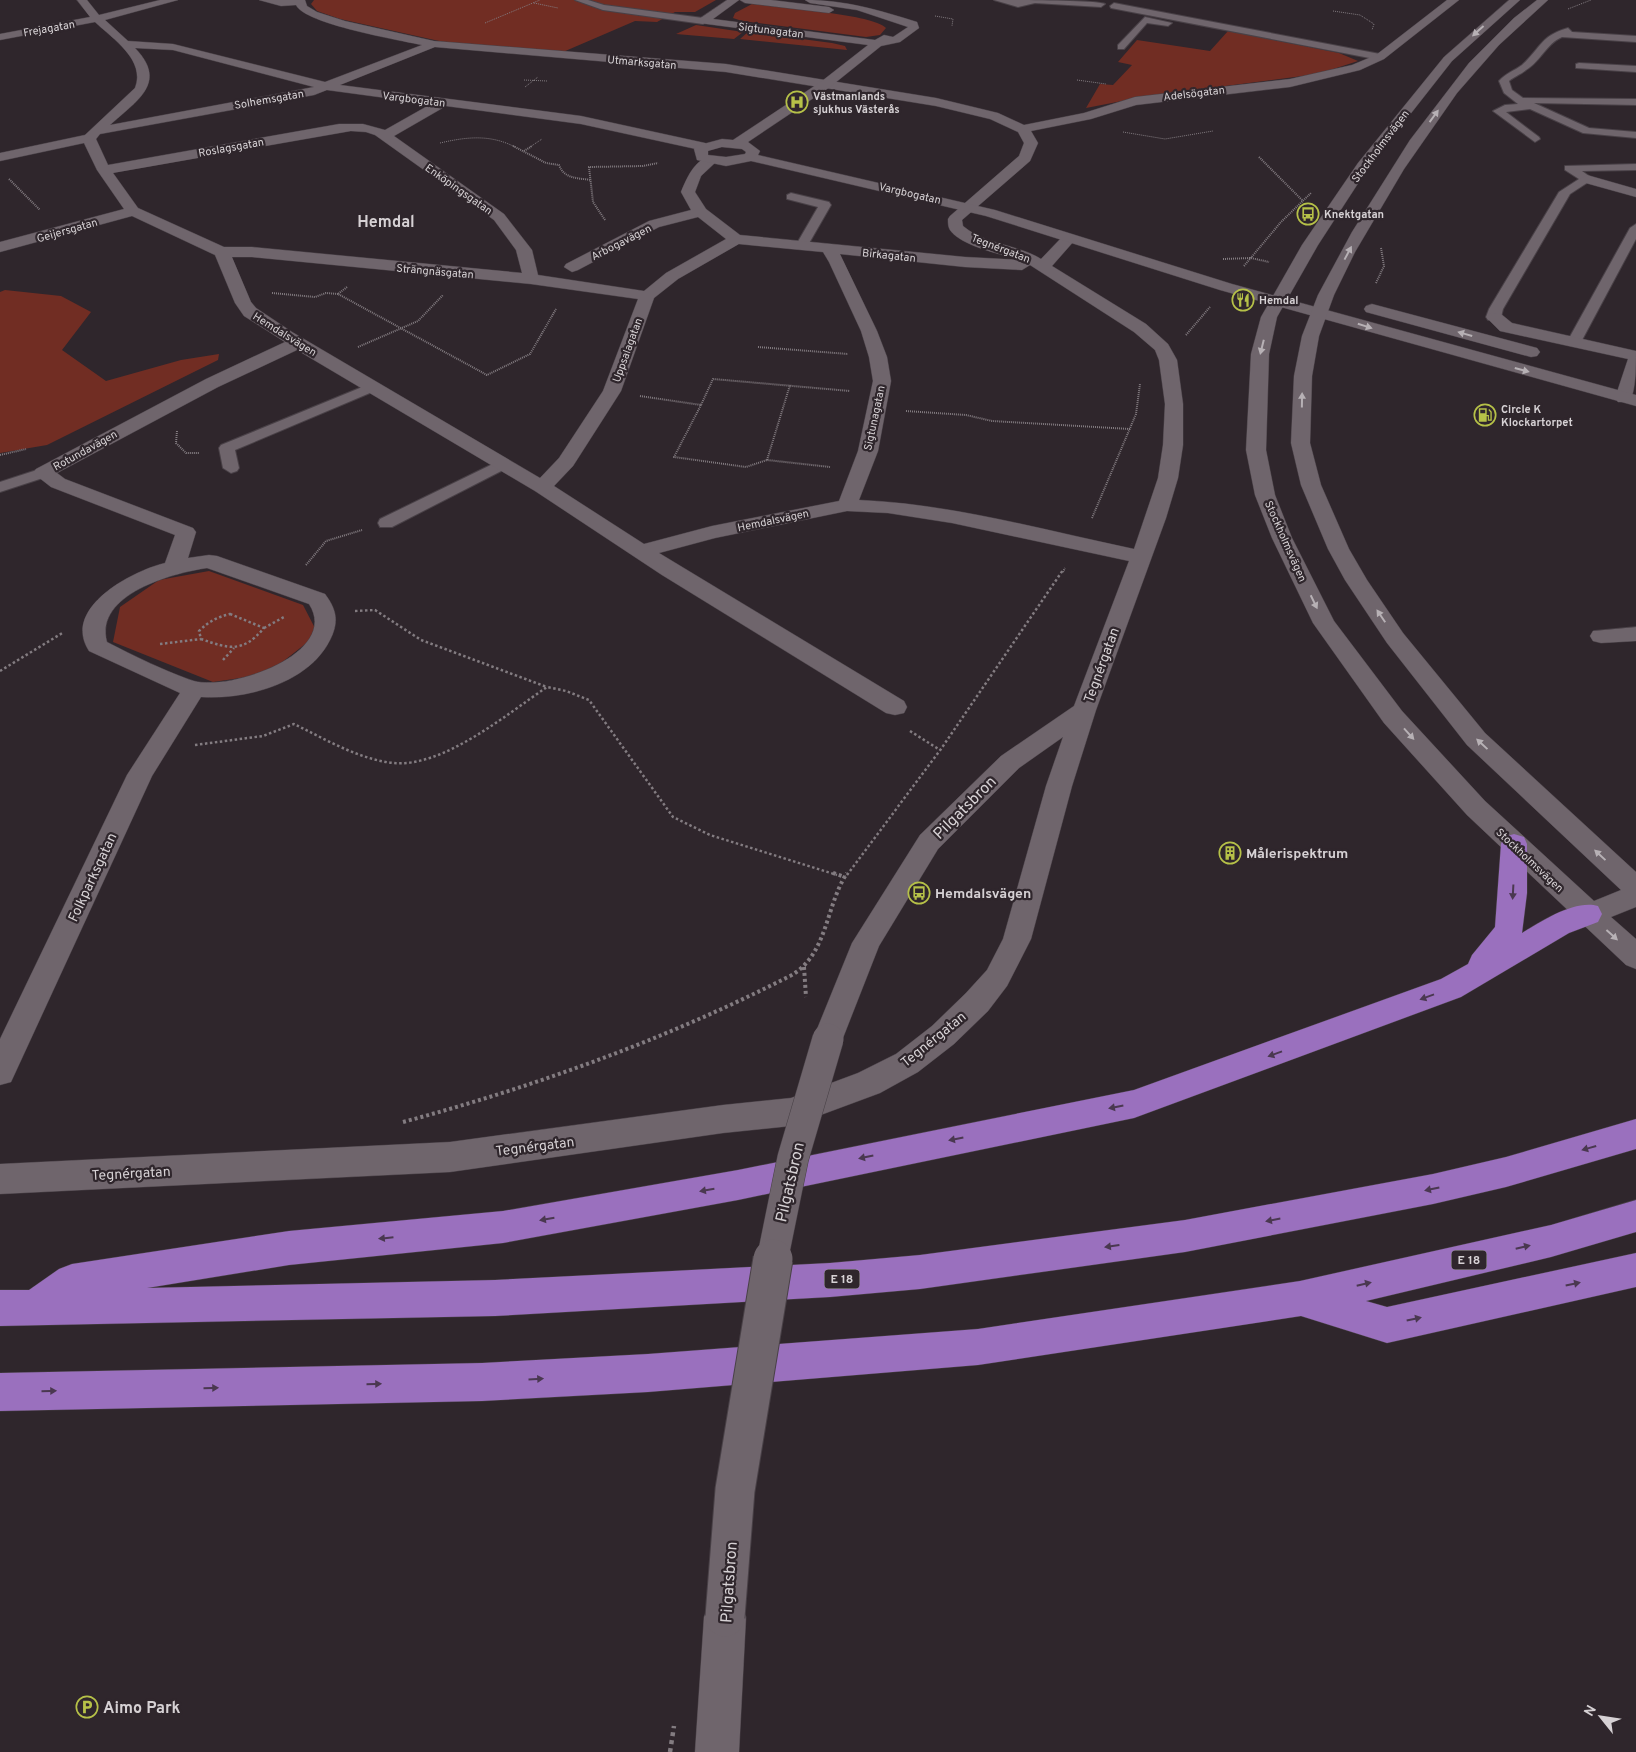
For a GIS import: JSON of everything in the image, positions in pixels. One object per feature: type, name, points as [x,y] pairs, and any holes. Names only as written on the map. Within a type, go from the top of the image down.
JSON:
[{"type":"highway","points":[[1471,977],[1509,930],[1514,893],[1514,844]]},
{"type":"highway","points":[[35,1307],[72,1281],[129,1274],[289,1248],[503,1227],[738,1185],[1134,1104],[1451,988],[1559,925],[1588,914]]},
{"type":"highway","name":"E 18","points":[[0,1308],[331,1303],[374,1299],[495,1298],[830,1280],[920,1272],[1185,1236],[1433,1189],[1506,1172],[1636,1134]]},
{"type":"highway","name":"E 18","points":[[0,1392],[482,1382],[648,1373],[978,1347],[1300,1299],[1551,1241],[1636,1216]]},
{"type":"highway","name":"E 18","points":[[1300,1299],[1387,1325],[1636,1270]]},
{"type":"street","points":[[82,0],[87,9],[126,44],[146,74],[146,83],[94,134],[90,146],[104,170],[133,211],[222,252]]},
{"type":"street","points":[[99,18],[173,0]]},
{"type":"street","name":"Utmarksgatan","points":[[264,0],[280,3],[302,1],[302,7],[313,14],[342,24],[434,44],[726,68],[970,110],[1002,119],[1022,129]]},
{"type":"street","name":"Sigtunagatan","points":[[703,21],[734,0]]},
{"type":"street","name":"Sigtunagatan","points":[[737,143],[826,84],[894,29],[889,23],[858,14],[745,0]]},
{"type":"street","name":"Sigtunagatan","points":[[703,21],[876,43],[896,40],[914,28],[913,24],[858,7],[810,0]]},
{"type":"street","name":"Adelsögatan","points":[[1022,129],[1087,116],[1135,101],[1325,76],[1356,68],[1380,57],[1454,0]]},
{"type":"street","name":"Stockholmsvägen","points":[[1516,0],[1448,59],[1393,127],[1340,200],[1269,317],[1260,354],[1256,450],[1266,495],[1282,538],[1324,623],[1393,717],[1476,808],[1636,957]]},
{"type":"street","name":"Stockholmsvägen","points":[[1543,0],[1523,15],[1472,65],[1404,158],[1374,206],[1322,304],[1306,352],[1302,394],[1302,449],[1318,506],[1353,575],[1410,658],[1475,738],[1636,888]]},
{"type":"street","name":"Frejagatan","points":[[0,37],[99,18]]},
{"type":"street","name":"Vargbogatan","points":[[126,44],[173,46],[329,87],[581,120],[708,154]]},
{"type":"street","name":"Solhemsgatan","points":[[0,157],[94,134],[329,87],[434,44]]},
{"type":"street","points":[[390,107],[406,98]]},
{"type":"street","points":[[385,136],[442,102]]},
{"type":"street","name":"Roslagsgatan","points":[[104,170],[358,126],[374,117]]},
{"type":"street","name":"Roslagsgatan","points":[[358,126],[379,131],[385,136]]},
{"type":"street","points":[[968,207],[1026,158],[1030,143],[1022,129]]},
{"type":"street","name":"Enköpingsgatan","points":[[385,136],[499,218],[524,250],[531,279]]},
{"type":"street","points":[[647,296],[680,271],[736,238],[700,212],[688,192],[690,183],[708,154],[722,143],[737,143],[751,148],[753,152],[750,157],[734,162],[708,154]]},
{"type":"street","name":"Vargbogatan","points":[[750,157],[968,207],[1069,238],[1322,304]]},
{"type":"street","points":[[1587,179],[1636,193]]},
{"type":"street","name":"Tegnérgatan","points":[[0,1179],[450,1157],[723,1119],[791,1112],[869,1083],[907,1063],[943,1034],[977,1002],[996,978],[1017,939],[1059,786],[1084,710],[1141,557],[1168,478],[1173,445],[1174,404],[1172,378],[1168,360],[1162,348],[1128,319],[1043,266],[1027,257],[985,244],[962,234],[956,228],[955,220],[968,207]]},
{"type":"street","name":"Geijersgatan","points":[[0,247],[133,211]]},
{"type":"street","name":"Arbogavägen","points":[[572,267],[654,224],[700,212]]},
{"type":"street","name":"Birkagatan","points":[[736,238],[965,262],[1043,266]]},
{"type":"street","name":"Tegnérgatan","points":[[1043,266],[1069,238]]},
{"type":"street","name":"Sigtunagatan","points":[[828,249],[837,260],[855,299],[878,357],[882,381],[868,451],[847,504]]},
{"type":"street","name":"Strängnäsgatan","points":[[222,252],[252,252],[531,279],[647,296]]},
{"type":"street","name":"Hemdalsvägen","points":[[222,252],[243,303],[250,312],[297,343],[542,487],[670,570],[896,707]]},
{"type":"street","name":"Uppsalagatan","points":[[542,487],[566,462],[612,391],[647,296]]},
{"type":"street","points":[[1322,304],[1349,303],[1546,357]]},
{"type":"street","points":[[1322,304],[1630,399],[1636,361]]},
{"type":"street","points":[[1495,318],[1506,326],[1636,356]]},
{"type":"street","name":"Rotundavägen","points":[[175,566],[186,532],[58,483],[43,473],[212,382],[297,343]]},
{"type":"street","points":[[1611,375],[1633,381]]},
{"type":"street","name":"Hemdalsvägen","points":[[643,551],[712,532],[847,504],[888,507],[952,517],[1141,557]]},
{"type":"street","points":[[209,560],[317,599],[324,607],[326,618],[320,641],[300,662],[277,674],[241,687],[194,689],[120,658],[97,646],[93,632],[94,621],[115,595],[130,584],[157,571],[209,560]]},
{"type":"street","points":[[1601,636],[1636,634]]},
{"type":"street","name":"Folkparksgatan","points":[[0,1072],[140,775],[194,689]]},
{"type":"street","name":"Pilgatsbron","points":[[717,1752],[735,1490],[763,1308],[793,1158],[828,1039],[866,943],[929,842],[1010,762],[1084,710]]},
{"type":"street","points":[[1588,914],[1636,896]]},
{"type":"lane","points":[[579,0],[603,7],[703,21]]},
{"type":"lane","points":[[998,0],[1018,4],[1035,0],[1101,4]]},
{"type":"lane","points":[[1114,6],[1380,57]]},
{"type":"lane","points":[[1120,47],[1145,20],[1228,27]]},
{"type":"lane","points":[[1636,39],[1565,32],[1549,39],[1524,68],[1512,73],[1504,81],[1508,91],[1519,100],[1586,131],[1636,135]]},
{"type":"lane","points":[[1579,66],[1636,69]]},
{"type":"lane","points":[[1519,100],[1636,102]]},
{"type":"lane","points":[[1532,106],[1509,108],[1498,112],[1535,139]]},
{"type":"lane","points":[[1495,318],[1493,317],[1496,309],[1564,192],[1587,179],[1570,168],[1636,167]]},
{"type":"lane","points":[[791,197],[825,205],[802,245]]},
{"type":"lane","points":[[1574,342],[1636,228]]},
{"type":"lane","points":[[231,468],[226,448],[372,387]]},
{"type":"lane","points":[[386,523],[503,464]]},
{"type":"lane","points":[[0,488],[43,473]]},
{"type":"path","points":[[951,21],[952,26]]},
{"type":"path","points":[[496,109],[541,75]]},
{"type":"path","points":[[524,80],[547,81]]},
{"type":"path","points":[[1087,116],[1106,127],[1165,139],[1213,131]]},
{"type":"path","points":[[437,144],[470,136],[507,143],[546,163],[559,165],[560,171],[570,177],[591,180]]},
{"type":"path","points":[[1260,156],[1303,201]]},
{"type":"path","points":[[637,233],[606,223],[593,202],[589,167],[643,166],[661,162]]},
{"type":"path","points":[[7,178],[62,231]]},
{"type":"path","points":[[411,1120],[485,1100],[610,1058],[696,1021],[804,967],[822,938],[836,892],[866,844],[940,750],[1081,544],[1138,405],[1140,380],[1139,352],[1174,345],[1184,337],[1281,222],[1312,192]]},
{"type":"path","points":[[1373,288],[1385,268],[1386,260],[1380,242]]},
{"type":"path","points":[[338,294],[371,264]]},
{"type":"path","points":[[326,360],[418,321],[464,273]]},
{"type":"path","points":[[243,303],[265,292],[315,297],[326,293],[338,294],[487,375],[530,354],[560,302],[579,286]]},
{"type":"path","points":[[758,347],[878,357]]},
{"type":"path","points":[[860,471],[767,460],[746,467],[674,457],[713,379],[790,385],[992,421],[1130,428]]},
{"type":"path","points":[[767,460],[790,385]]},
{"type":"path","points":[[612,391],[701,405]]},
{"type":"path","points":[[307,564],[326,541],[386,523]]},
{"type":"path","points":[[326,618],[374,610],[421,640],[547,687],[566,690],[589,700],[674,817],[710,835],[845,877]]},
{"type":"path","points":[[230,614],[264,628],[258,636],[240,648],[226,648],[201,638],[199,631],[208,622],[217,616],[230,614]]},
{"type":"path","points":[[0,671],[78,624],[94,621]]},
{"type":"path","points":[[157,748],[222,743],[255,738],[294,724],[324,739],[376,759],[406,763],[444,752],[547,687]]},
{"type":"shaded area","points":[[314,0],[716,0],[695,12],[675,12],[657,22],[635,21],[563,52],[448,43],[340,19],[317,11],[311,4]]},
{"type":"shaded area","points":[[752,4],[845,15],[879,23],[886,28],[880,35],[866,37],[742,21],[733,18],[735,13]]},
{"type":"shaded area","points":[[696,25],[743,32],[734,39],[676,34]]},
{"type":"shaded area","points":[[1228,31],[1339,53],[1358,61],[1318,74],[1148,96],[1086,108],[1100,84],[1113,85],[1132,65],[1118,62],[1137,40],[1210,51]]},
{"type":"shaded area","points":[[748,32],[832,43],[845,46],[847,50],[740,39]]},
{"type":"shaded area","points":[[5,290],[61,296],[91,312],[62,350],[106,381],[181,360],[219,354],[218,360],[47,445],[0,453],[0,292]]},
{"type":"shaded area","points":[[209,571],[303,605],[318,634],[267,674],[213,682],[113,642],[120,607],[159,580]]},
{"type":"place","name":"Västmanlands sjukhus Västerås","points":[[797,102]]},
{"type":"place","name":"Knektgatan","points":[[1308,214]]},
{"type":"place","name":"Hemdal","points":[[1243,300]]},
{"type":"place","name":"Circle K Klockartorpet","points":[[1485,415]]},
{"type":"place","name":"Målerispektrum","points":[[1230,853]]},
{"type":"place","name":"Hemdalsvägen","points":[[919,893]]},
{"type":"place","name":"Aimo Park","points":[[87,1707]]},
{"type":"district","name":"Hemdal","points":[[386,221]]}]
